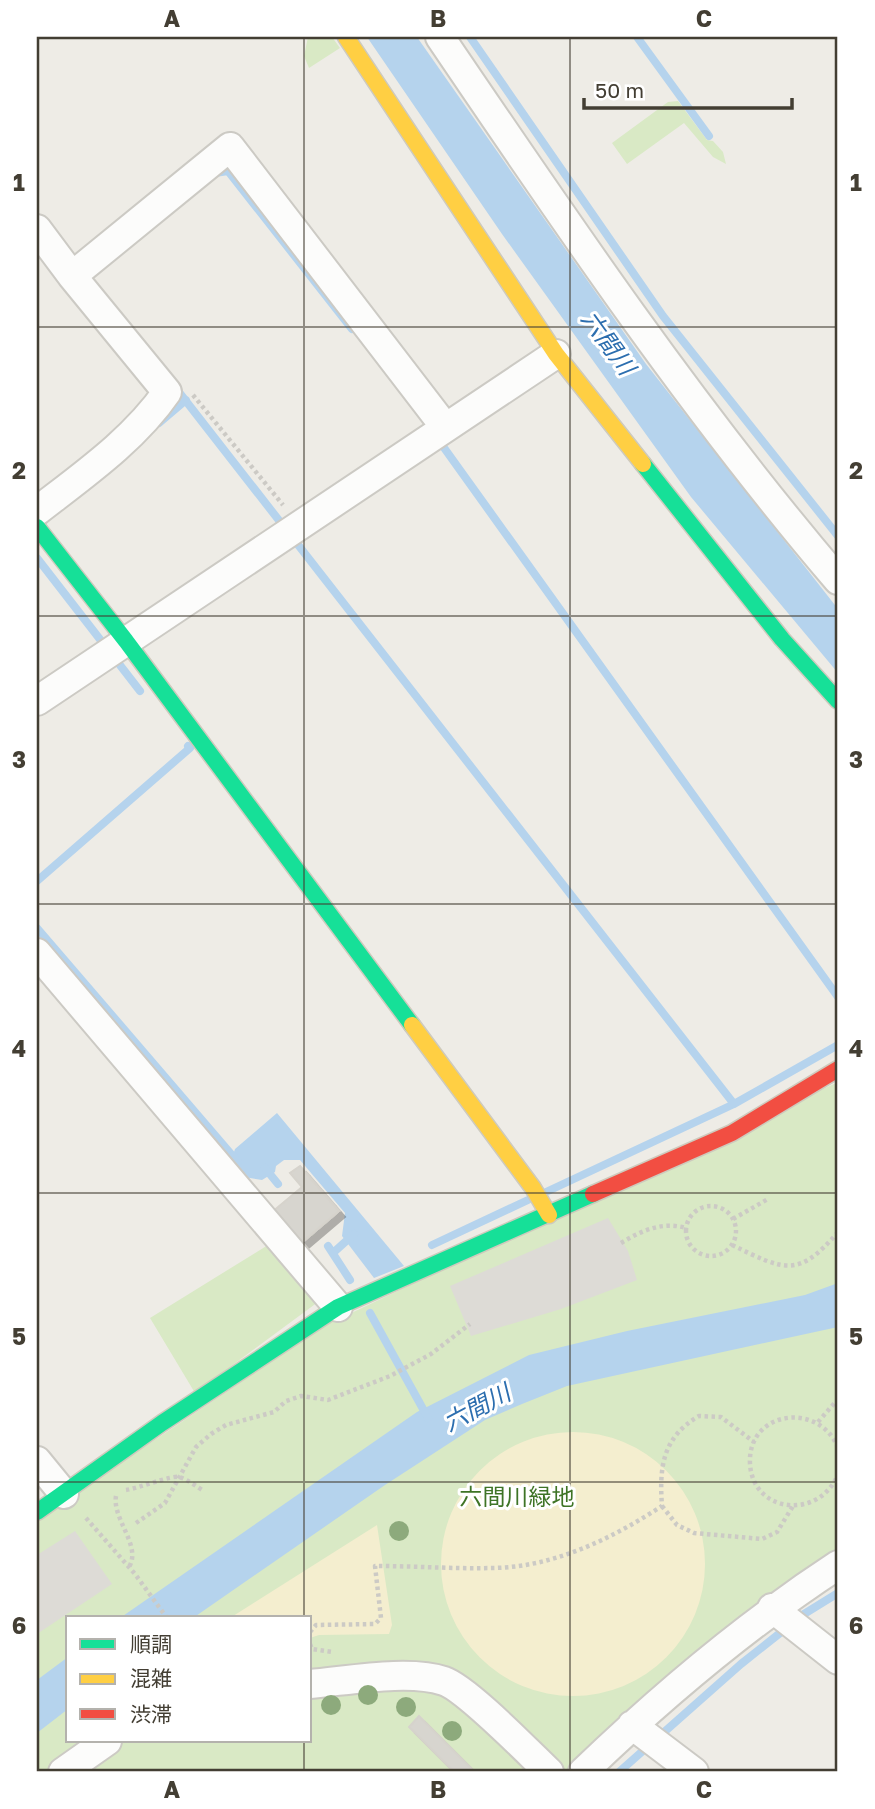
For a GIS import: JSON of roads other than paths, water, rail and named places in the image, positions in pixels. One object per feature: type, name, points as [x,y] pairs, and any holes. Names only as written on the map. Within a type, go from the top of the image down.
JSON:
[{"type":"street","points":[[345,37],[556,354],[782,639],[838,701]]},
{"type":"street","points":[[447,40],[584,250],[756,484],[838,580]]},
{"type":"street","points":[[78,271],[230,147],[437,432]]},
{"type":"street","points":[[37,229],[78,271],[167,392],[154,411],[38,524],[113,649],[541,1201]]},
{"type":"street","points":[[37,701],[556,354]]},
{"type":"street","points":[[37,953],[338,1307]]},
{"type":"street","points":[[37,1512],[162,1423],[338,1307],[541,1201],[732,1133],[838,1069]]},
{"type":"street","points":[[37,1461],[64,1493]]},
{"type":"street","points":[[583,1772],[643,1734],[786,1618],[838,1565]]},
{"type":"street","points":[[786,1618],[838,1660]]},
{"type":"street","points":[[312,1684],[425,1677],[446,1681],[477,1705],[549,1772]]},
{"type":"street","points":[[643,1734],[694,1772]]},
{"type":"street","points":[[63,1772],[106,1742]]},
{"type":"water","name":"六間川","points":[[367,37],[417,37],[646,364],[838,609],[838,673],[691,497],[502,234]]},
{"type":"water","points":[[277,1113],[404,1266],[374,1278],[342,1236],[345,1213],[300,1160],[284,1160],[276,1166],[275,1172],[262,1180],[244,1177],[231,1161],[235,1149]]},
{"type":"water","name":"六間川","points":[[838,1283],[838,1327],[567,1386],[522,1404],[485,1420],[385,1485],[196,1616],[123,1616],[417,1412],[529,1355],[627,1331],[805,1295]]},
{"type":"water","points":[[66,1658],[66,1711],[37,1733],[37,1680]]},
{"type":"waterway","points":[[470,37],[663,316],[838,536]]},
{"type":"waterway","points":[[637,37],[709,136]]},
{"type":"waterway","points":[[215,173],[228,171],[352,329]]},
{"type":"waterway","points":[[175,387],[734,1104]]},
{"type":"waterway","points":[[159,423],[186,400]]},
{"type":"waterway","points":[[437,438],[838,997]]},
{"type":"waterway","points":[[37,558],[140,691]]},
{"type":"waterway","points":[[37,881],[190,748],[188,746]]},
{"type":"waterway","points":[[37,928],[238,1162]]},
{"type":"waterway","points":[[546,1192],[734,1104],[838,1045]]},
{"type":"waterway","points":[[265,1168],[278,1184]]},
{"type":"waterway","points":[[432,1245],[528,1200]]},
{"type":"waterway","points":[[334,1252],[354,1234]]},
{"type":"waterway","points":[[328,1246],[350,1280]]},
{"type":"waterway","name":"六間川","points":[[370,1313],[428,1418]]},
{"type":"waterway","points":[[619,1772],[741,1664],[804,1614],[838,1593]]},
{"type":"park label","name":"六間川緑地","points":[[517,1497]]}]
